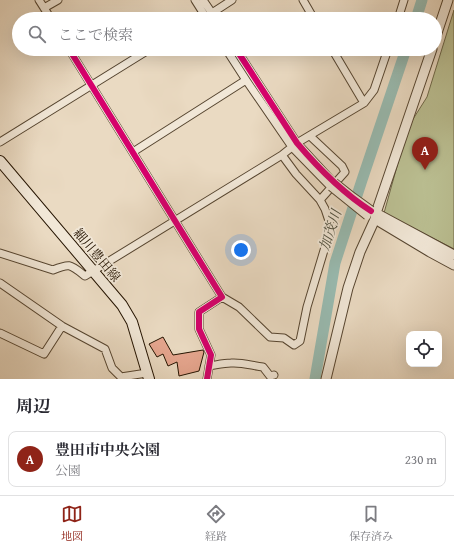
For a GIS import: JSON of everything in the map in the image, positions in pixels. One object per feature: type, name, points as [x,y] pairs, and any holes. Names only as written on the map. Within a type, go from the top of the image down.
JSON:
[{"type":"main road","name":"細川豊田線","points":[[0,161],[93,270],[128,315],[134,327],[148,376]]},
{"type":"street","points":[[39,0],[47,12]]},
{"type":"street","points":[[44,8],[58,0]]},
{"type":"street","points":[[195,0],[201,12]]},
{"type":"street","points":[[203,0],[211,12]]},
{"type":"street","points":[[218,12],[232,0]]},
{"type":"street","points":[[303,0],[310,12]]},
{"type":"street","points":[[400,12],[404,0]]},
{"type":"street","points":[[442,18],[448,0]]},
{"type":"street","points":[[73,56],[222,297],[239,307],[270,337],[284,338],[294,345],[300,341],[309,300],[331,228],[325,209],[320,200],[296,174],[282,155]]},
{"type":"street","points":[[0,142],[139,56]]},
{"type":"street","points":[[231,56],[246,80],[295,145],[332,185],[353,198],[372,214],[430,252],[454,265]]},
{"type":"street","points":[[240,56],[295,145]]},
{"type":"street","points":[[336,56],[364,103]]},
{"type":"street","points":[[0,253],[53,270],[65,266],[72,266],[85,276],[364,103],[374,90],[386,56]]},
{"type":"street","points":[[326,379],[348,288],[372,214],[429,56]]},
{"type":"street","points":[[133,152],[246,80]]},
{"type":"street","points":[[310,136],[342,166],[345,172],[320,200]]},
{"type":"street","points":[[372,214],[454,255]]},
{"type":"street","points":[[0,283],[62,326],[105,349],[112,368],[121,377],[148,376]]},
{"type":"street","points":[[207,379],[211,355],[199,329],[199,312],[222,297]]},
{"type":"street","points":[[0,333],[44,354],[62,326]]},
{"type":"street","points":[[209,366],[231,363],[244,364],[263,368],[270,376],[274,375]]},
{"type":"green space","points":[[454,10],[454,249],[384,213],[408,127],[427,97],[440,56],[442,56],[442,49]]},
{"type":"building","points":[[163,337],[173,355],[203,350],[204,352],[199,371],[179,376],[177,362],[168,366],[163,354],[157,357],[149,344]]},
{"type":"waterway","name":"加茂川","points":[[418,12],[422,0]]},
{"type":"waterway","name":"加茂川","points":[[315,379],[335,263],[404,56]]},
{"type":"cycle path","points":[[73,56],[222,297],[199,312],[199,329],[211,355],[207,379]]},
{"type":"cycle path","points":[[241,56],[297,143],[332,180],[371,211]]},
{"type":"place","name":"豊田市中央公園","points":[[425,170]]}]
